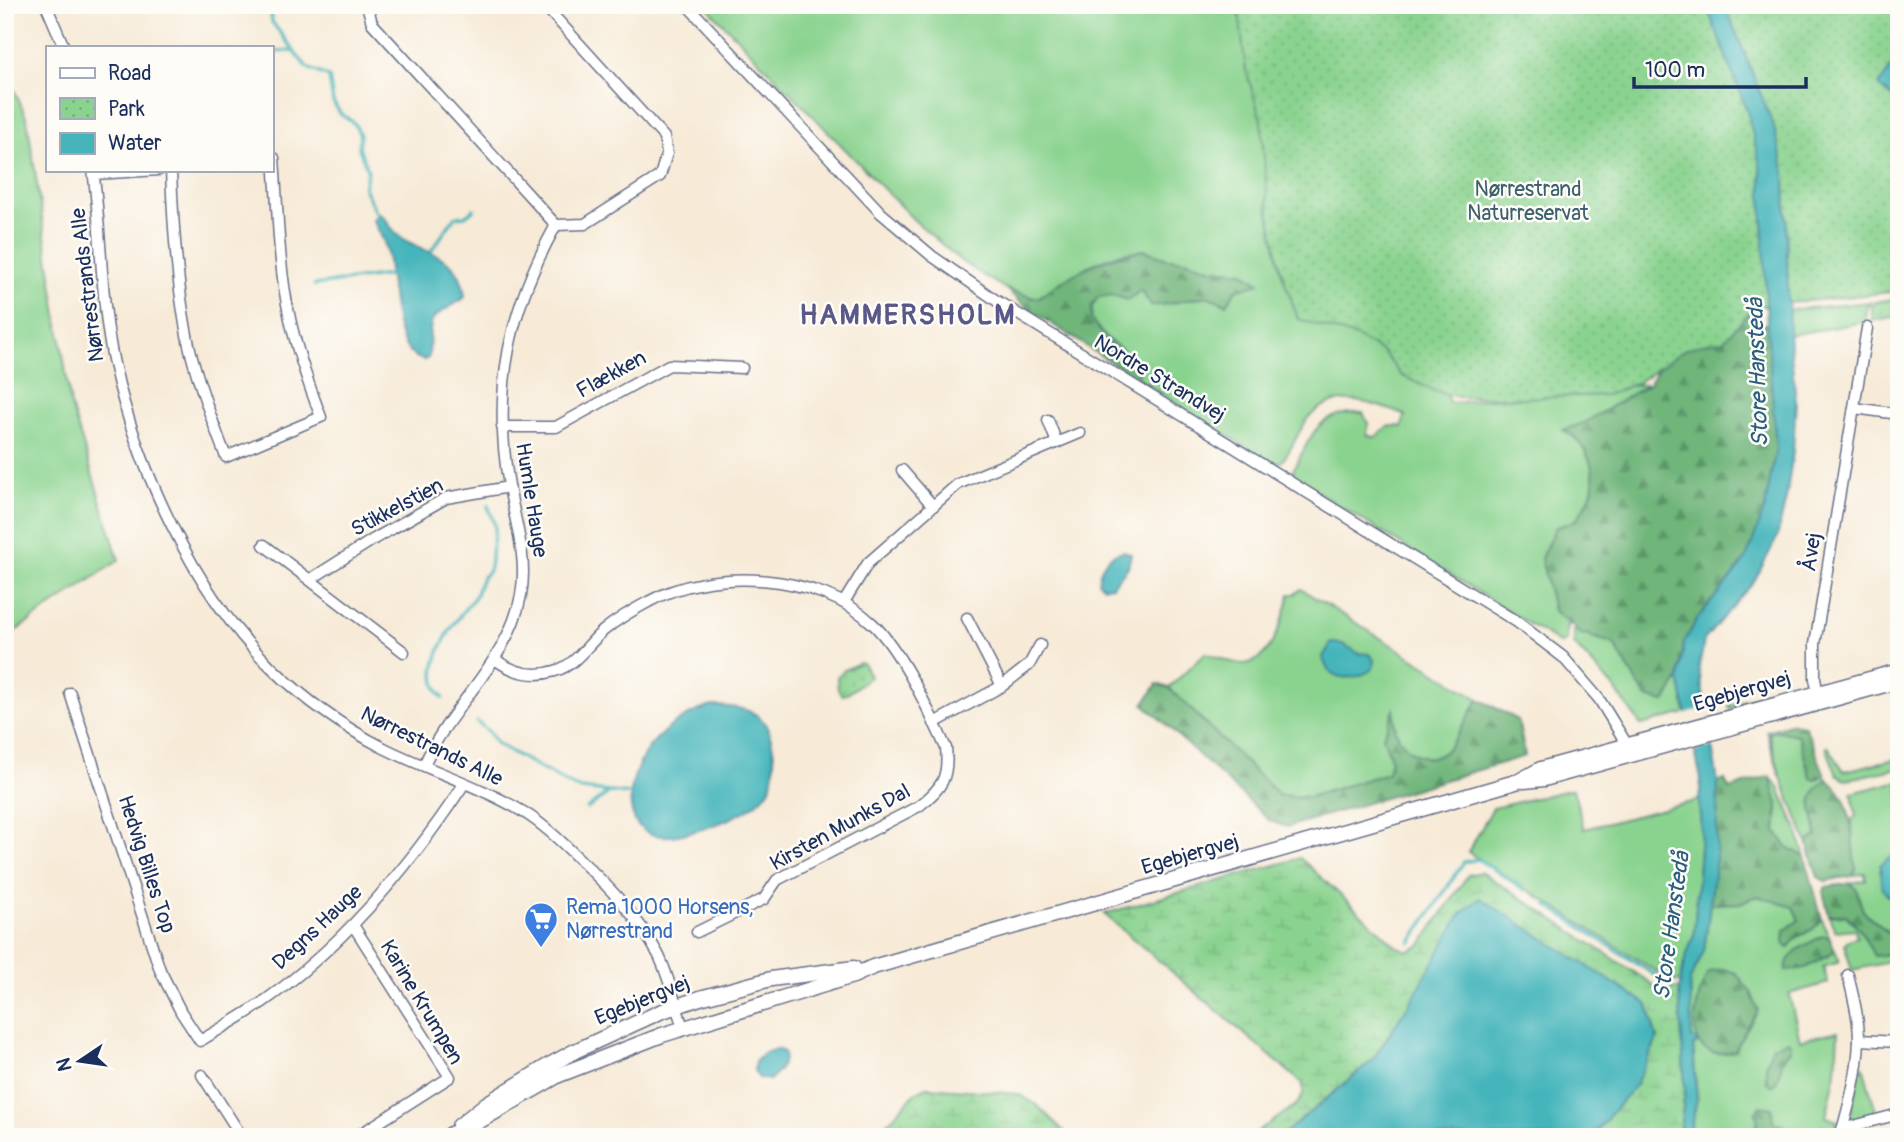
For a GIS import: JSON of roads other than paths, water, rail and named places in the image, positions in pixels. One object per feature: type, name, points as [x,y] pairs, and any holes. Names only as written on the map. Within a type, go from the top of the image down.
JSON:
[{"type":"street","points":[[46,5],[64,46]]},
{"type":"street","points":[[367,5],[372,23],[556,225],[585,224],[660,176],[667,153],[664,137],[544,5]]},
{"type":"street","name":"Nordre Strandvej","points":[[687,5],[881,213],[932,256],[997,301],[1517,622],[1563,657],[1599,699],[1630,749]]},
{"type":"street","points":[[171,172],[178,271],[189,345],[210,416],[226,457],[321,417],[304,373],[289,314],[282,271],[273,158]]},
{"type":"street","name":"Nørrestrands Alle","points":[[94,172],[101,271],[114,363],[135,437],[157,495],[182,544],[222,609],[270,666],[332,718],[384,748],[526,814],[559,840],[614,892],[631,913],[659,956],[683,1028]]},
{"type":"street","name":"Humle Hauge","points":[[424,765],[444,729],[495,659],[513,623],[521,598],[523,550],[509,487],[502,427],[505,363],[513,324],[526,286],[556,225]]},
{"type":"street","name":"Åvej","points":[[1819,697],[1815,679],[1815,644],[1867,328]]},
{"type":"street","name":"Flækken","points":[[502,427],[556,426],[669,365],[742,368]]},
{"type":"street","points":[[1854,408],[1899,414]]},
{"type":"street","points":[[1048,420],[1058,443]]},
{"type":"street","points":[[844,602],[868,562],[958,484],[1080,433]]},
{"type":"street","points":[[902,470],[933,506]]},
{"type":"street","name":"Stikkelstien","points":[[311,579],[446,498],[509,487]]},
{"type":"street","points":[[264,545],[404,653]]},
{"type":"street","name":"Kirsten Munks Dal","points":[[495,659],[509,670],[532,674],[556,671],[575,660],[604,631],[650,600],[685,587],[752,578],[816,591],[844,602],[873,624],[891,646],[946,748],[948,764],[944,780],[936,793],[919,806],[777,880],[764,898],[697,932]]},
{"type":"street","points":[[967,618],[1002,686]]},
{"type":"street","points":[[934,723],[1002,686],[1029,665],[1040,645]]},
{"type":"street","name":"Egebjergvej","points":[[449,1135],[467,1129],[559,1075],[683,1028],[853,976],[873,967],[1519,781],[1541,769],[1679,736],[1819,697],[1899,671]]},
{"type":"street","name":"Egebjergvej","points":[[1819,697],[1899,681]]},
{"type":"street","name":"Hedvig Billes Top","points":[[70,693],[160,970],[181,1012],[200,1041]]},
{"type":"street","name":"Degns Hauge","points":[[200,1041],[263,1002],[353,926],[408,861],[464,784]]},
{"type":"street","name":"Karine Krumpen","points":[[353,926],[450,1077],[356,1137]]},
{"type":"street","name":"Egebjergvej","points":[[449,1135],[486,1104],[545,1067],[632,1024],[676,1006],[771,979],[873,967]]},
{"type":"street","points":[[1841,1133],[1851,1093],[1859,1040],[1848,975]]},
{"type":"street","points":[[559,1075],[571,1065],[603,1049],[670,1022],[676,1014],[676,1006]]},
{"type":"street","points":[[1859,1040],[1899,1042]]},
{"type":"street","points":[[202,1075],[242,1137]]},
{"type":"street","points":[[1841,1133],[1899,1114]]},
{"type":"water","points":[[1706,5],[1725,5],[1774,127],[1785,172],[1789,335],[1796,401],[1793,452],[1777,538],[1755,580],[1704,640],[1699,669],[1718,782],[1716,856],[1704,951],[1690,980],[1692,1039],[1696,1040],[1697,1044],[1693,1045],[1697,1099],[1690,1137],[1676,1137],[1681,1123],[1685,1090],[1679,989],[1694,934],[1701,832],[1701,779],[1679,679],[1684,642],[1698,618],[1746,559],[1765,508],[1776,448],[1767,325],[1761,170],[1748,114]]},
{"type":"water","points":[[1899,56],[1899,104],[1879,85]]},
{"type":"water","points":[[378,213],[407,241],[449,262],[462,281],[465,297],[432,321],[429,357],[425,360],[413,355],[404,344],[398,329],[385,245],[373,220]]},
{"type":"water","points":[[1124,551],[1131,554],[1128,567],[1112,586],[1104,587],[1098,582],[1103,566],[1113,555]]},
{"type":"water","points":[[1331,643],[1343,644],[1358,653],[1369,654],[1374,660],[1373,669],[1351,677],[1330,672],[1323,657]]},
{"type":"water","points":[[712,706],[748,711],[764,722],[772,741],[774,763],[768,791],[740,814],[701,829],[678,835],[658,836],[644,831],[635,821],[631,807],[631,792],[641,760],[650,746],[670,726],[694,712]]},
{"type":"water","points":[[1899,854],[1899,888],[1895,895],[1888,896],[1881,885],[1880,865]]},
{"type":"water","points":[[1480,898],[1648,1005],[1657,1040],[1636,1084],[1592,1137],[1280,1137],[1371,1062],[1410,1003],[1461,914]]},
{"type":"water","points":[[776,1049],[784,1052],[781,1067],[770,1080],[759,1078],[754,1071],[755,1062],[764,1053]]},
{"type":"waterway","points":[[272,5],[272,22],[308,68],[329,77],[333,102],[340,113],[355,124],[360,135],[359,148],[368,171],[364,188],[377,214]]},
{"type":"waterway","points":[[273,52],[293,51]]},
{"type":"waterway","points":[[431,251],[455,217],[465,216],[474,209]]},
{"type":"waterway","points":[[314,285],[390,275]]},
{"type":"waterway","points":[[443,698],[436,687],[436,660],[449,632],[474,598],[490,567],[495,527],[488,506]]},
{"type":"waterway","points":[[477,722],[497,744],[572,786],[630,794]]},
{"type":"waterway","points":[[587,809],[609,792]]},
{"type":"waterway","points":[[1411,942],[1464,862],[1478,859],[1525,890]]},
{"type":"waterway","name":"Store Hanstedå","points":[[1547,905],[1661,979]]},
{"type":"place","name":"Rema 1000 Horsens, Nørrestrand","points":[[541,949]]},
{"type":"district","name":"HAMMERSHOLM","points":[[908,314]]},
{"type":"park label","name":"Nørrestrand Naturreservat","points":[[1528,201]]}]
